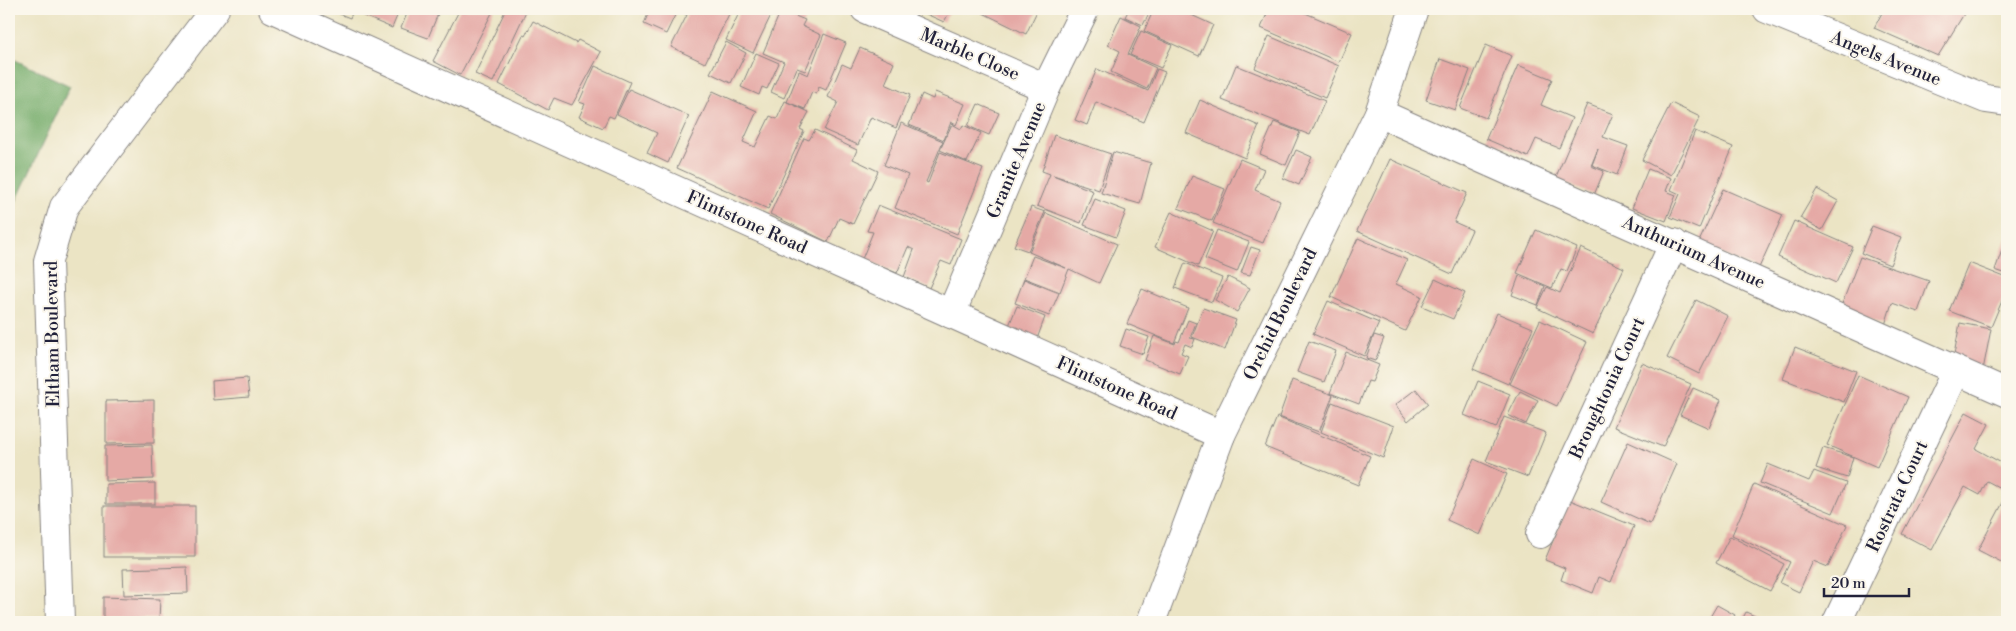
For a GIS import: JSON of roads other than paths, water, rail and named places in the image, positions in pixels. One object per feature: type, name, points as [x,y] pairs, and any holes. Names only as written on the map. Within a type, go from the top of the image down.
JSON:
[{"type":"street","name":"Eltham Boulevard","points":[[60,622],[48,261],[64,207],[215,9]]},
{"type":"street","name":"Flintstone Road","points":[[273,9],[1221,435]]},
{"type":"street","name":"Marble Close","points":[[865,9],[1046,88]]},
{"type":"street","name":"Granite Avenue","points":[[952,314],[1046,88],[1085,9]]},
{"type":"street","name":"Orchid Boulevard","points":[[1151,622],[1221,435],[1379,112],[1414,9]]},
{"type":"street","name":"Angels Avenue","points":[[1767,9],[1986,99],[2007,102]]},
{"type":"street","name":"Anthurium Avenue","points":[[1379,112],[2007,393]]},
{"type":"street","name":"Broughtonia Court","points":[[1540,534],[1674,243]]},
{"type":"street","name":"Rostrata Court","points":[[1837,622],[1956,371]]}]
